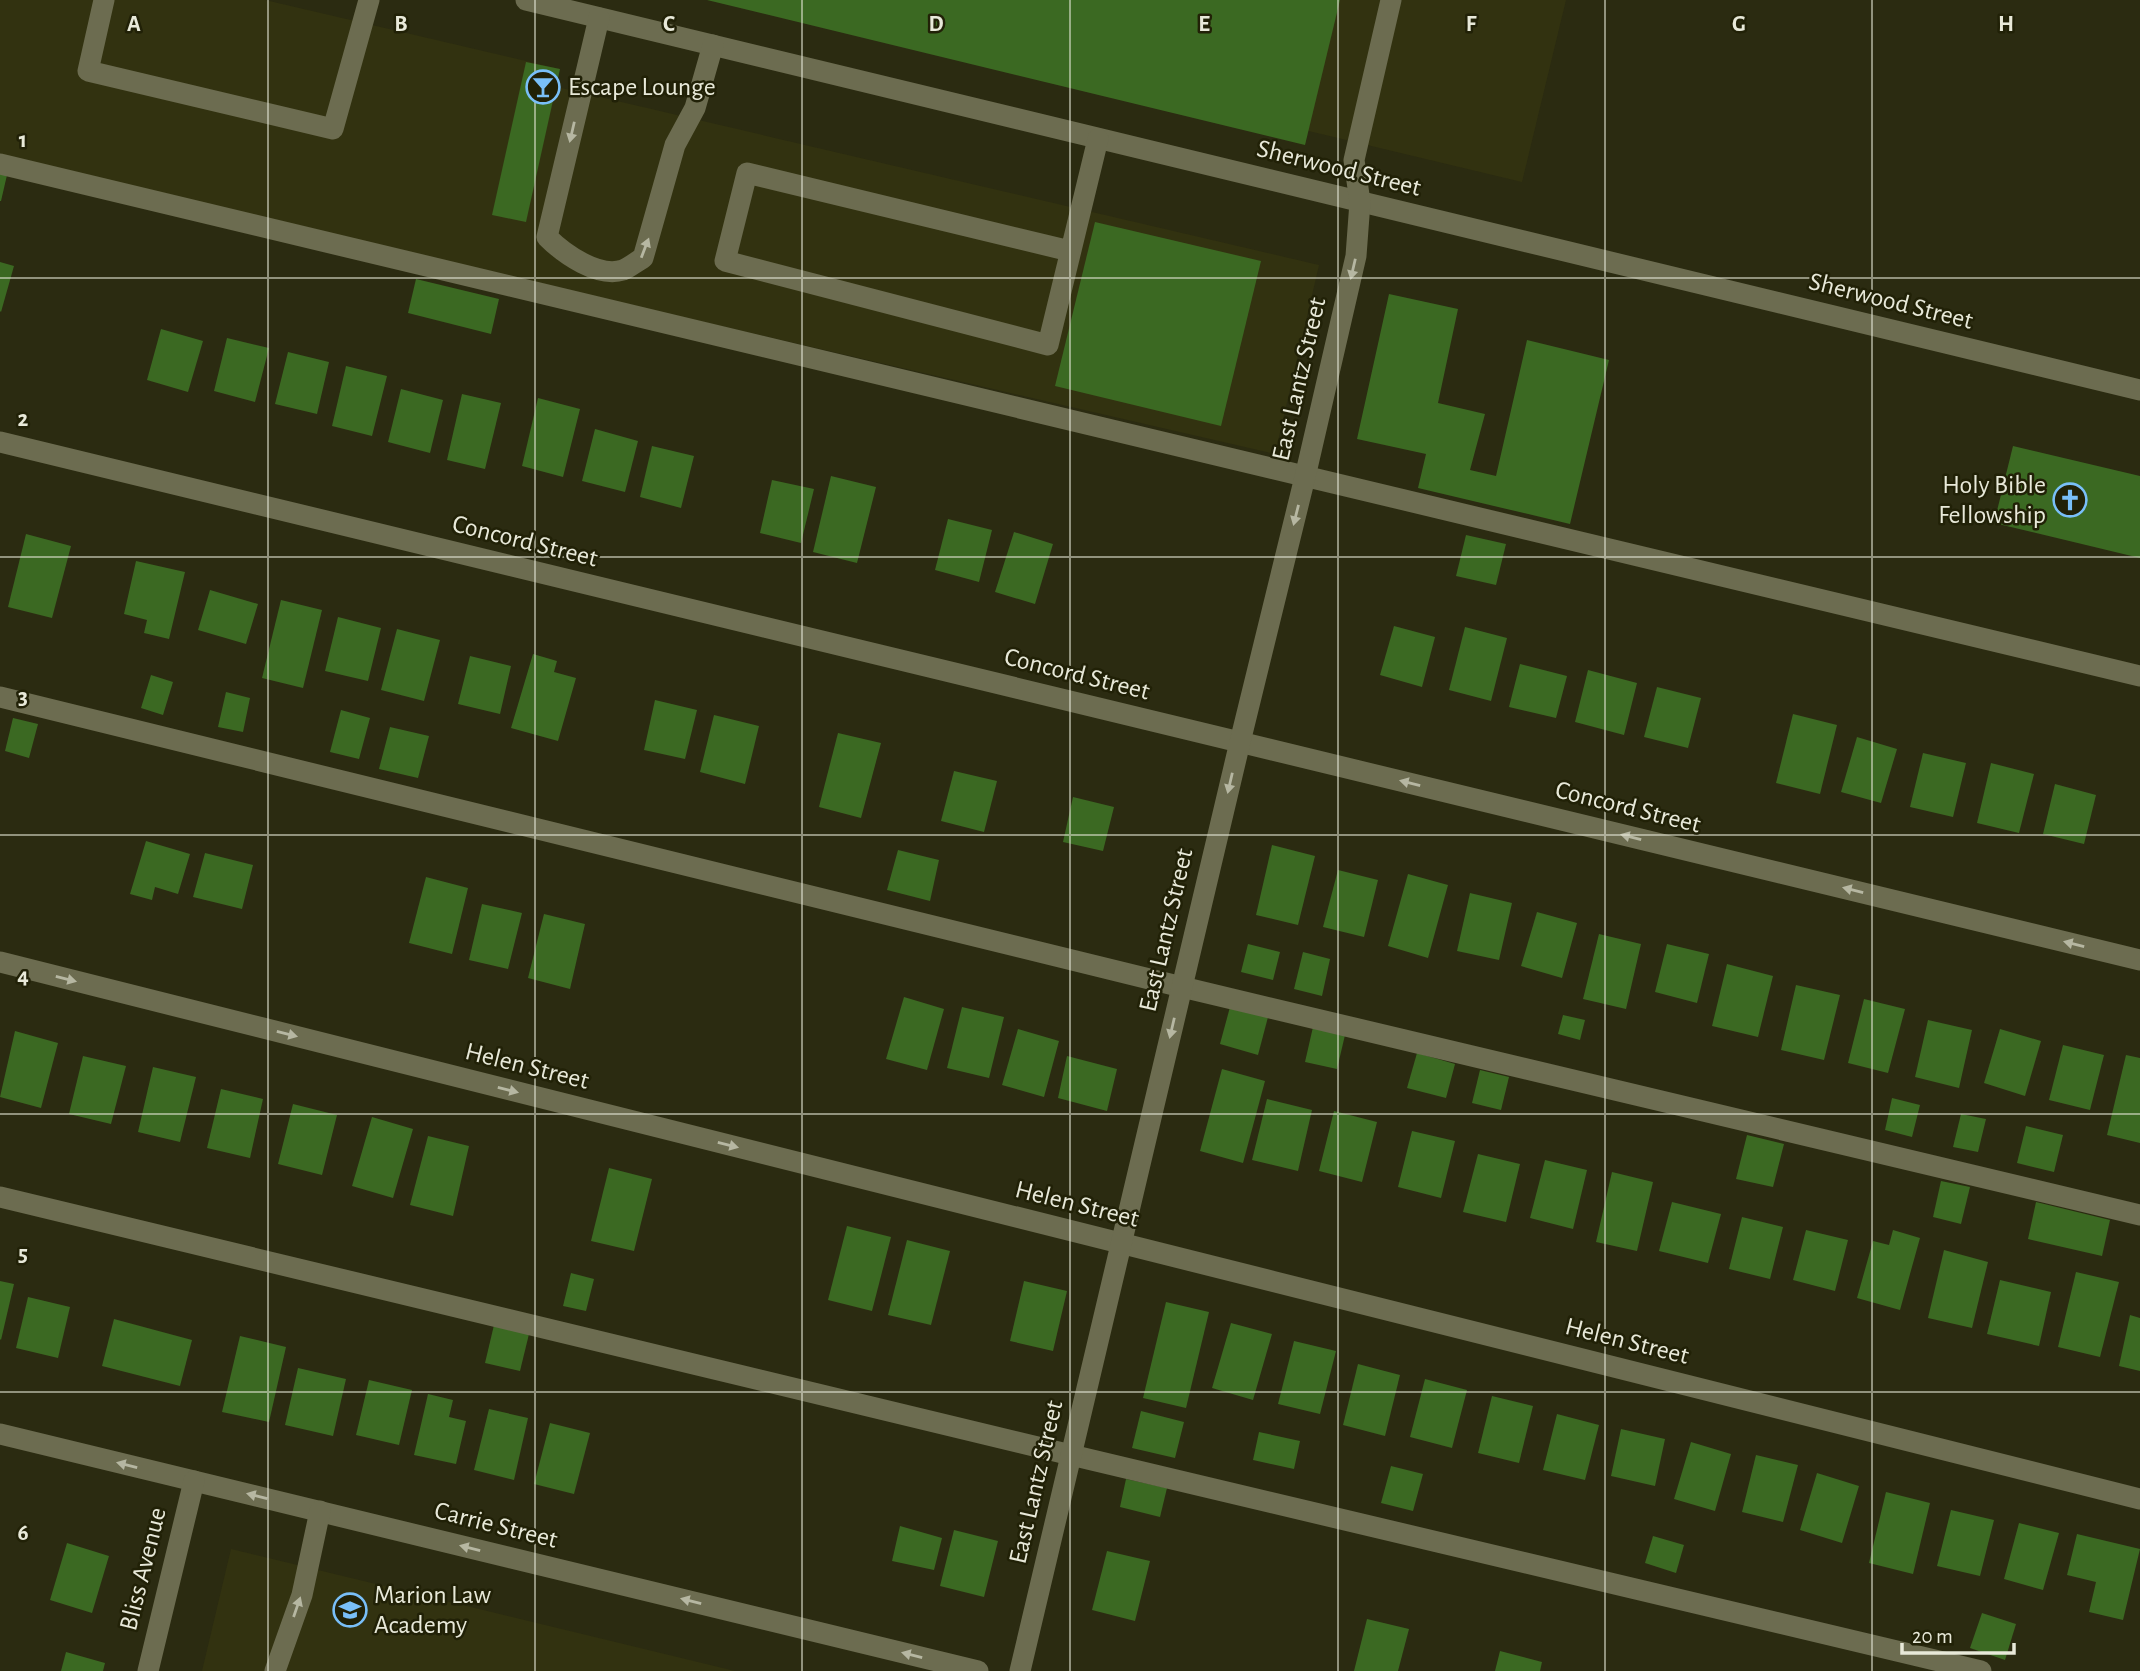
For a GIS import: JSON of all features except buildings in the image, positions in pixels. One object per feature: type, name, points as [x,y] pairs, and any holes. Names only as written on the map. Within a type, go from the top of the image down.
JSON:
[{"type":"street","points":[[104,0],[88,71],[333,129],[369,0]]},
{"type":"street","name":"Sherwood Street","points":[[526,0],[2140,390]]},
{"type":"street","name":"East Lantz Street","points":[[1020,1671],[1356,256],[1360,202],[1354,160],[1391,0]]},
{"type":"street","points":[[599,18],[547,237],[563,253],[597,269],[622,270],[643,258],[675,145],[695,108],[713,45]]},
{"type":"street","points":[[1070,251],[747,173],[725,261],[1048,345],[1098,139]]},
{"type":"street","points":[[0,164],[2140,676]]},
{"type":"street","name":"Concord Street","points":[[0,442],[2140,960]]},
{"type":"street","points":[[0,697],[1182,987],[2140,1215]]},
{"type":"street","name":"Helen Street","points":[[0,962],[2140,1499]]},
{"type":"street","points":[[0,1197],[1981,1671]]},
{"type":"street","name":"Carrie Street","points":[[0,1434],[978,1671]]},
{"type":"street","name":"Bliss Avenue","points":[[148,1671],[194,1481]]},
{"type":"street","points":[[275,1671],[302,1595],[320,1511]]},
{"type":"shaded area","points":[[0,0],[265,0],[560,69],[557,87],[1319,265],[1275,454],[673,315],[0,154]]},
{"type":"shaded area","points":[[760,0],[1566,0],[1522,182]]},
{"type":"shaded area","name":"Marion Law Academy","points":[[231,1549],[735,1671],[202,1671]]},
{"type":"place","name":"Escape Lounge","points":[[543,87]]},
{"type":"place","name":"Holy Bible Fellowship","points":[[2070,500]]},
{"type":"place","name":"Marion Law Academy","points":[[350,1610]]}]
